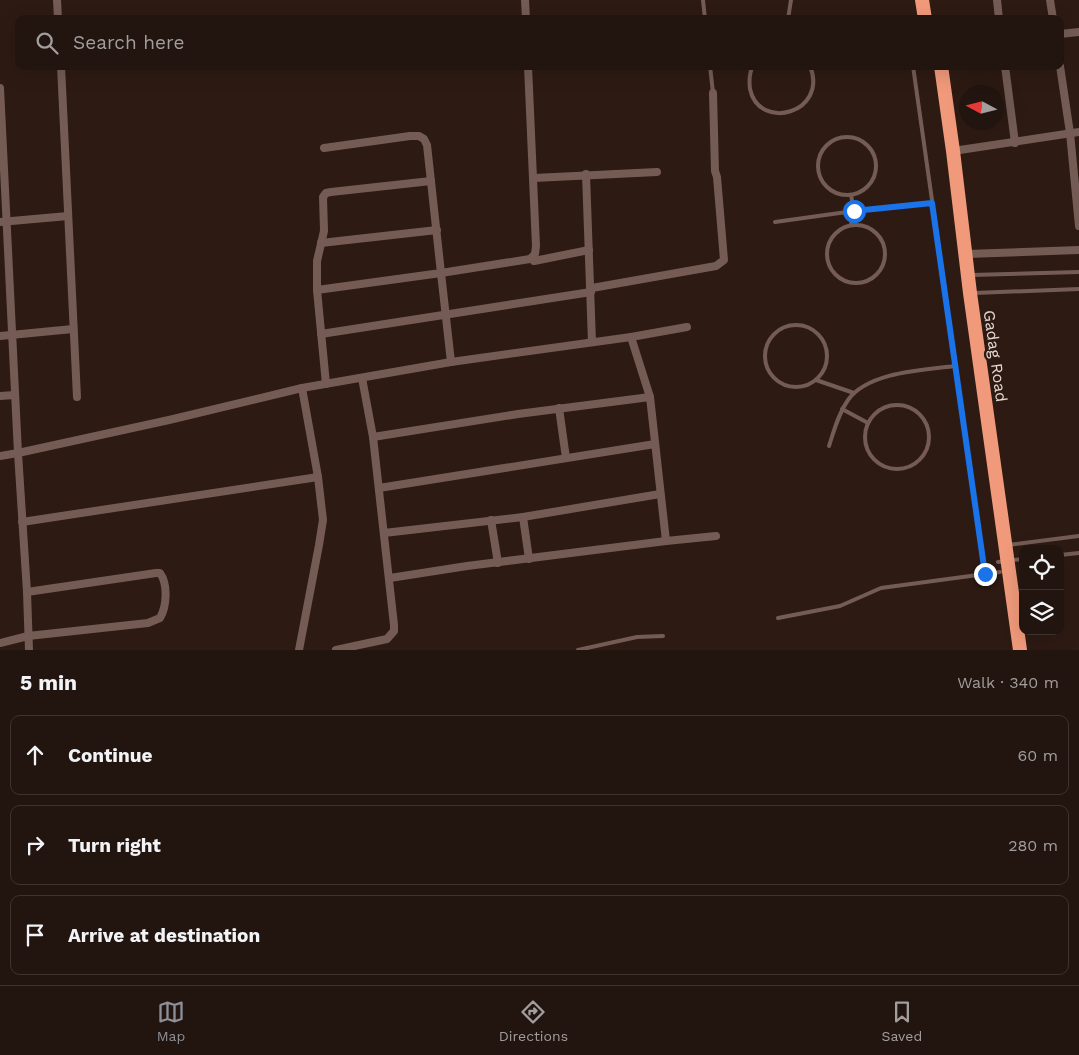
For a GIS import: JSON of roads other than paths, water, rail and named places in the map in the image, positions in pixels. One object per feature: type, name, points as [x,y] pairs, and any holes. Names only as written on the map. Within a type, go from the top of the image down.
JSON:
[{"type":"highway","points":[[922,0],[924,15]]},
{"type":"highway","points":[[932,0],[934,15]]},
{"type":"highway","name":"Gadag Road","points":[[933,70],[964,276],[1001,546],[1010,650]]},
{"type":"highway","name":"Gadag Road","points":[[942,70],[966,254],[964,276]]},
{"type":"highway","name":"Gadag Road","points":[[1002,565],[1020,650]]},
{"type":"street","points":[[57,0],[58,15]]},
{"type":"street","points":[[525,0],[526,15]]},
{"type":"street","points":[[997,0],[999,15]]},
{"type":"street","points":[[1050,0],[1052,15]]},
{"type":"street","points":[[1064,34],[1079,32]]},
{"type":"street","points":[[61,70],[77,397]]},
{"type":"street","points":[[317,290],[530,259],[535,254],[534,178],[528,70]]},
{"type":"street","points":[[1006,70],[1015,143]]},
{"type":"street","points":[[1061,70],[1070,133],[1079,226]]},
{"type":"street","points":[[0,88],[3,222],[12,335],[29,650]]},
{"type":"street","points":[[321,334],[591,292],[592,288],[716,266],[724,260],[715,171],[713,93]]},
{"type":"street","points":[[953,151],[1079,132]]},
{"type":"street","points":[[324,148],[419,136],[424,139],[427,145],[451,362]]},
{"type":"street","points":[[534,178],[657,172]]},
{"type":"street","points":[[586,174],[592,342]]},
{"type":"street","points":[[326,384],[317,290],[317,261],[324,231],[323,197],[326,193],[431,181]]},
{"type":"street","points":[[3,222],[68,216]]},
{"type":"street","points":[[321,243],[437,230]]},
{"type":"street","points":[[534,261],[590,250]]},
{"type":"street","points":[[966,254],[1079,250]]},
{"type":"street","points":[[0,456],[169,420],[302,388],[451,362],[631,337],[687,327]]},
{"type":"street","points":[[0,336],[73,329]]},
{"type":"street","points":[[631,337],[650,397],[666,541]]},
{"type":"street","points":[[336,650],[383,641],[391,635],[394,626],[390,578],[372,437],[362,378]]},
{"type":"street","points":[[299,650],[323,520],[318,477],[302,388]]},
{"type":"street","points":[[0,396],[15,395]]},
{"type":"street","points":[[372,437],[559,408],[650,397]]},
{"type":"street","points":[[559,408],[566,458]]},
{"type":"street","points":[[378,488],[656,444]]},
{"type":"street","points":[[22,522],[318,477]]},
{"type":"street","points":[[384,533],[523,517],[660,494]]},
{"type":"street","points":[[523,517],[529,559]]},
{"type":"street","points":[[491,520],[498,563]]},
{"type":"street","points":[[390,578],[716,536]]},
{"type":"street","points":[[0,643],[28,636],[156,621],[164,612],[166,597],[162,576],[156,573],[27,592]]},
{"type":"lane","points":[[703,0],[705,15]]},
{"type":"lane","points":[[789,15],[791,0]]},
{"type":"lane","points":[[710,70],[713,93]]},
{"type":"lane","points":[[752,70],[749,81],[751,92],[760,105],[769,111],[780,114],[797,110],[806,103],[814,85],[812,70]]},
{"type":"lane","points":[[914,70],[985,574]]},
{"type":"lane","points":[[842,137],[861,140],[871,150],[875,160],[876,170],[872,180],[861,192],[851,195],[836,193],[827,188],[820,176],[818,166],[820,156],[825,147],[832,141],[842,137]]},
{"type":"lane","points":[[851,195],[854,211],[851,225]]},
{"type":"lane","points":[[776,222],[932,203]]},
{"type":"lane","points":[[851,225],[870,228],[880,239],[884,248],[884,258],[878,274],[870,280],[860,283],[845,281],[836,276],[828,264],[828,244],[841,229],[851,225]]},
{"type":"lane","points":[[964,276],[1079,272]]},
{"type":"lane","points":[[965,294],[1079,289]]},
{"type":"lane","points":[[790,325],[801,325],[811,328],[823,339],[827,350],[827,360],[824,371],[816,380],[811,384],[795,388],[784,386],[774,380],[766,368],[764,357],[769,341],[780,329],[790,325]]},
{"type":"lane","points":[[829,446],[842,409],[854,393],[863,386],[895,375],[955,366]]},
{"type":"lane","points":[[816,380],[854,393]]},
{"type":"lane","points":[[891,404],[902,404],[912,408],[924,419],[929,430],[926,452],[912,465],[902,469],[884,467],[875,461],[867,448],[864,437],[868,423],[872,416],[881,408],[891,404]]},
{"type":"lane","points":[[842,409],[868,423]]},
{"type":"lane","points":[[1001,546],[1079,536]]},
{"type":"lane","points":[[1064,555],[1079,553]]},
{"type":"lane","points":[[778,618],[840,606],[881,588],[985,574],[1002,565],[1019,560]]},
{"type":"lane","points":[[578,650],[637,637],[663,636]]}]
